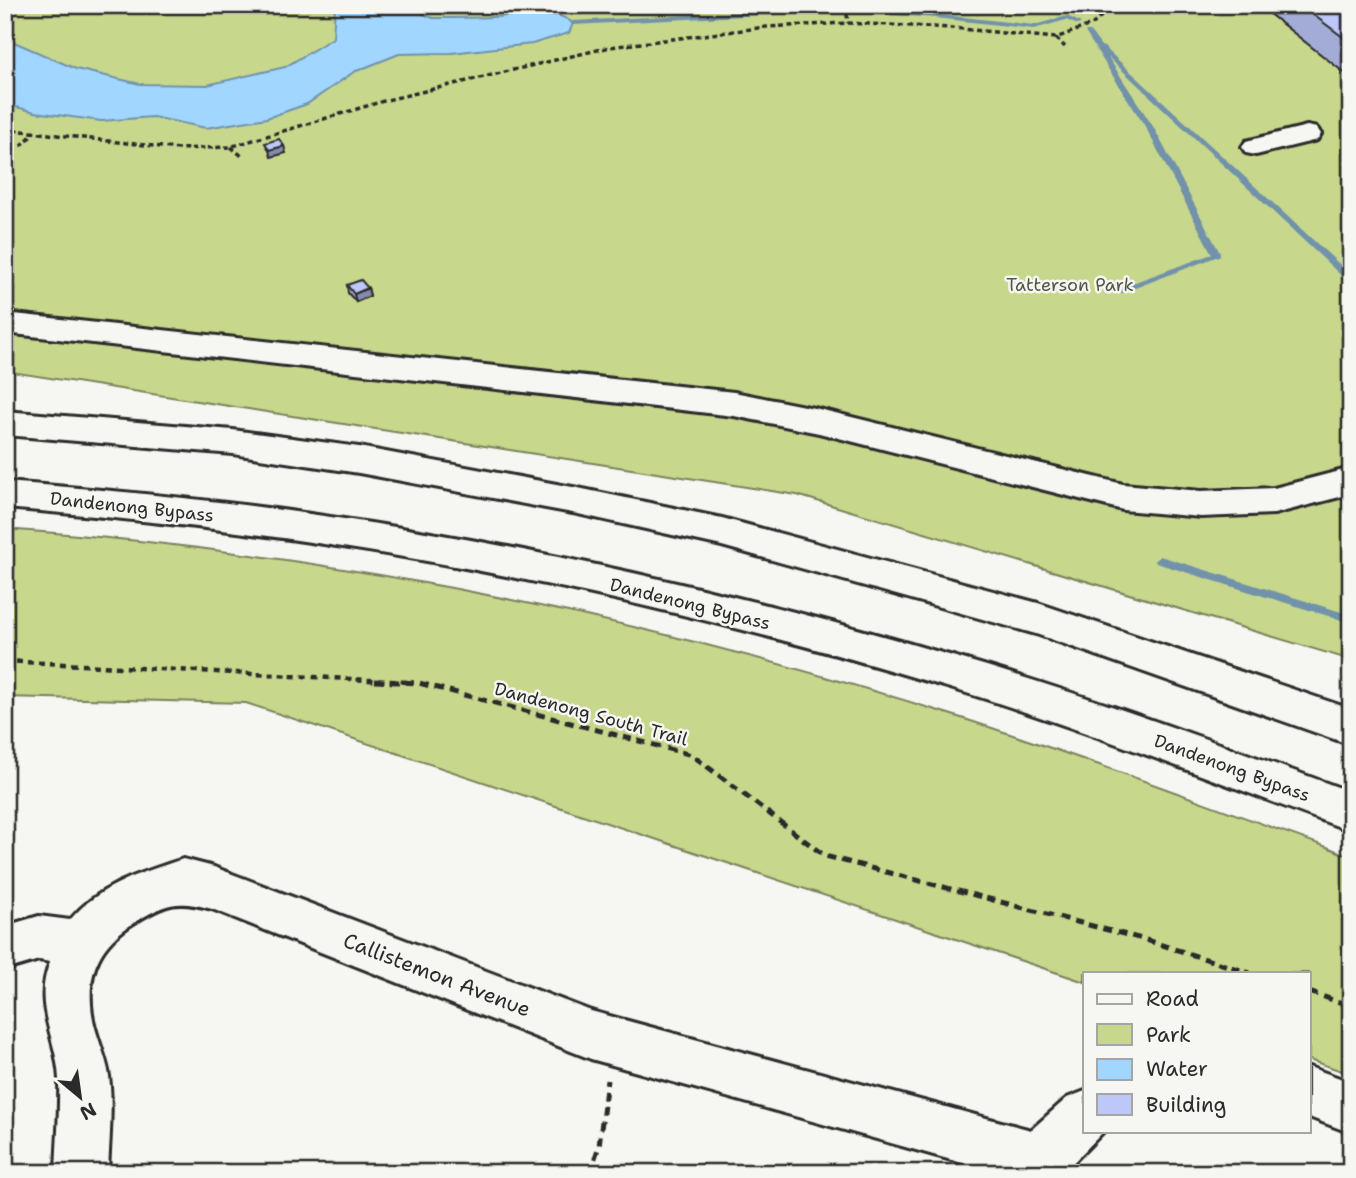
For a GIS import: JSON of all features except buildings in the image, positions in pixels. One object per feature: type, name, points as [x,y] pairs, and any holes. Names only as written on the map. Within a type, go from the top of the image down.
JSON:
[{"type":"main road","points":[[1256,147],[1307,134]]},
{"type":"main road","points":[[5,323],[734,404],[819,421],[1123,497],[1201,504],[1275,501],[1351,481]]},
{"type":"main road","points":[[5,423],[233,442],[359,460],[578,501],[723,532],[1038,619],[1351,727]]},
{"type":"main road","name":"Dandenong Bypass","points":[[5,495],[264,521],[370,537],[542,569],[684,601],[840,641],[1006,689],[1201,756],[1351,812]]},
{"type":"main road","name":"Callistemon Avenue","points":[[82,1173],[84,1077],[68,1015],[67,979],[80,944],[102,917],[138,895],[183,880],[214,888],[591,1035],[1038,1165]]},
{"type":"main road","points":[[5,948],[39,939],[80,944]]},
{"type":"main road","points":[[1310,1092],[1351,1108]]},
{"type":"main road","points":[[1038,1165],[1083,1118]]},
{"type":"path","points":[[846,5],[848,23]]},
{"type":"path","points":[[5,129],[179,149],[230,147],[424,91],[610,47],[766,27],[848,23],[952,28],[1056,38],[1093,24],[1113,5]]},
{"type":"path","points":[[1056,38],[1065,47]]},
{"type":"path","points":[[424,91],[427,97]]},
{"type":"path","points":[[21,146],[34,133]]},
{"type":"path","points":[[230,147],[242,156]]},
{"type":"path","name":"Dandenong South Trail","points":[[5,661],[419,683],[692,755],[825,856],[1146,940],[1247,972]]},
{"type":"path","points":[[1310,992],[1351,1006]]},
{"type":"path","points":[[590,1173],[599,1146],[612,1041]]},
{"type":"path","points":[[195,1173],[225,1166],[234,1173]]},
{"type":"green space","name":"Tatterson Park","points":[[5,5],[1351,5],[1351,660],[797,495],[5,371]]},
{"type":"green space","points":[[5,529],[245,554],[365,572],[602,620],[720,648],[836,680],[999,730],[1351,857],[1351,1074],[1310,1060],[1310,972],[1083,972],[1083,981],[246,703],[5,697]]},
{"type":"water","points":[[335,5],[425,5],[423,14],[433,18],[545,13],[555,14],[573,23],[569,33],[532,44],[451,53],[399,54],[354,72],[307,104],[267,118],[206,128],[153,117],[101,121],[35,112],[5,104],[5,38],[76,69],[140,84],[207,85],[285,67],[333,38]]},
{"type":"waterway","points":[[573,23],[838,9],[1034,27],[1067,18],[1078,23]]},
{"type":"waterway","points":[[1088,32],[1150,128],[1217,255],[1119,291]]},
{"type":"waterway","points":[[1102,48],[1351,280]]},
{"type":"waterway","points":[[1160,560],[1351,619]]}]
